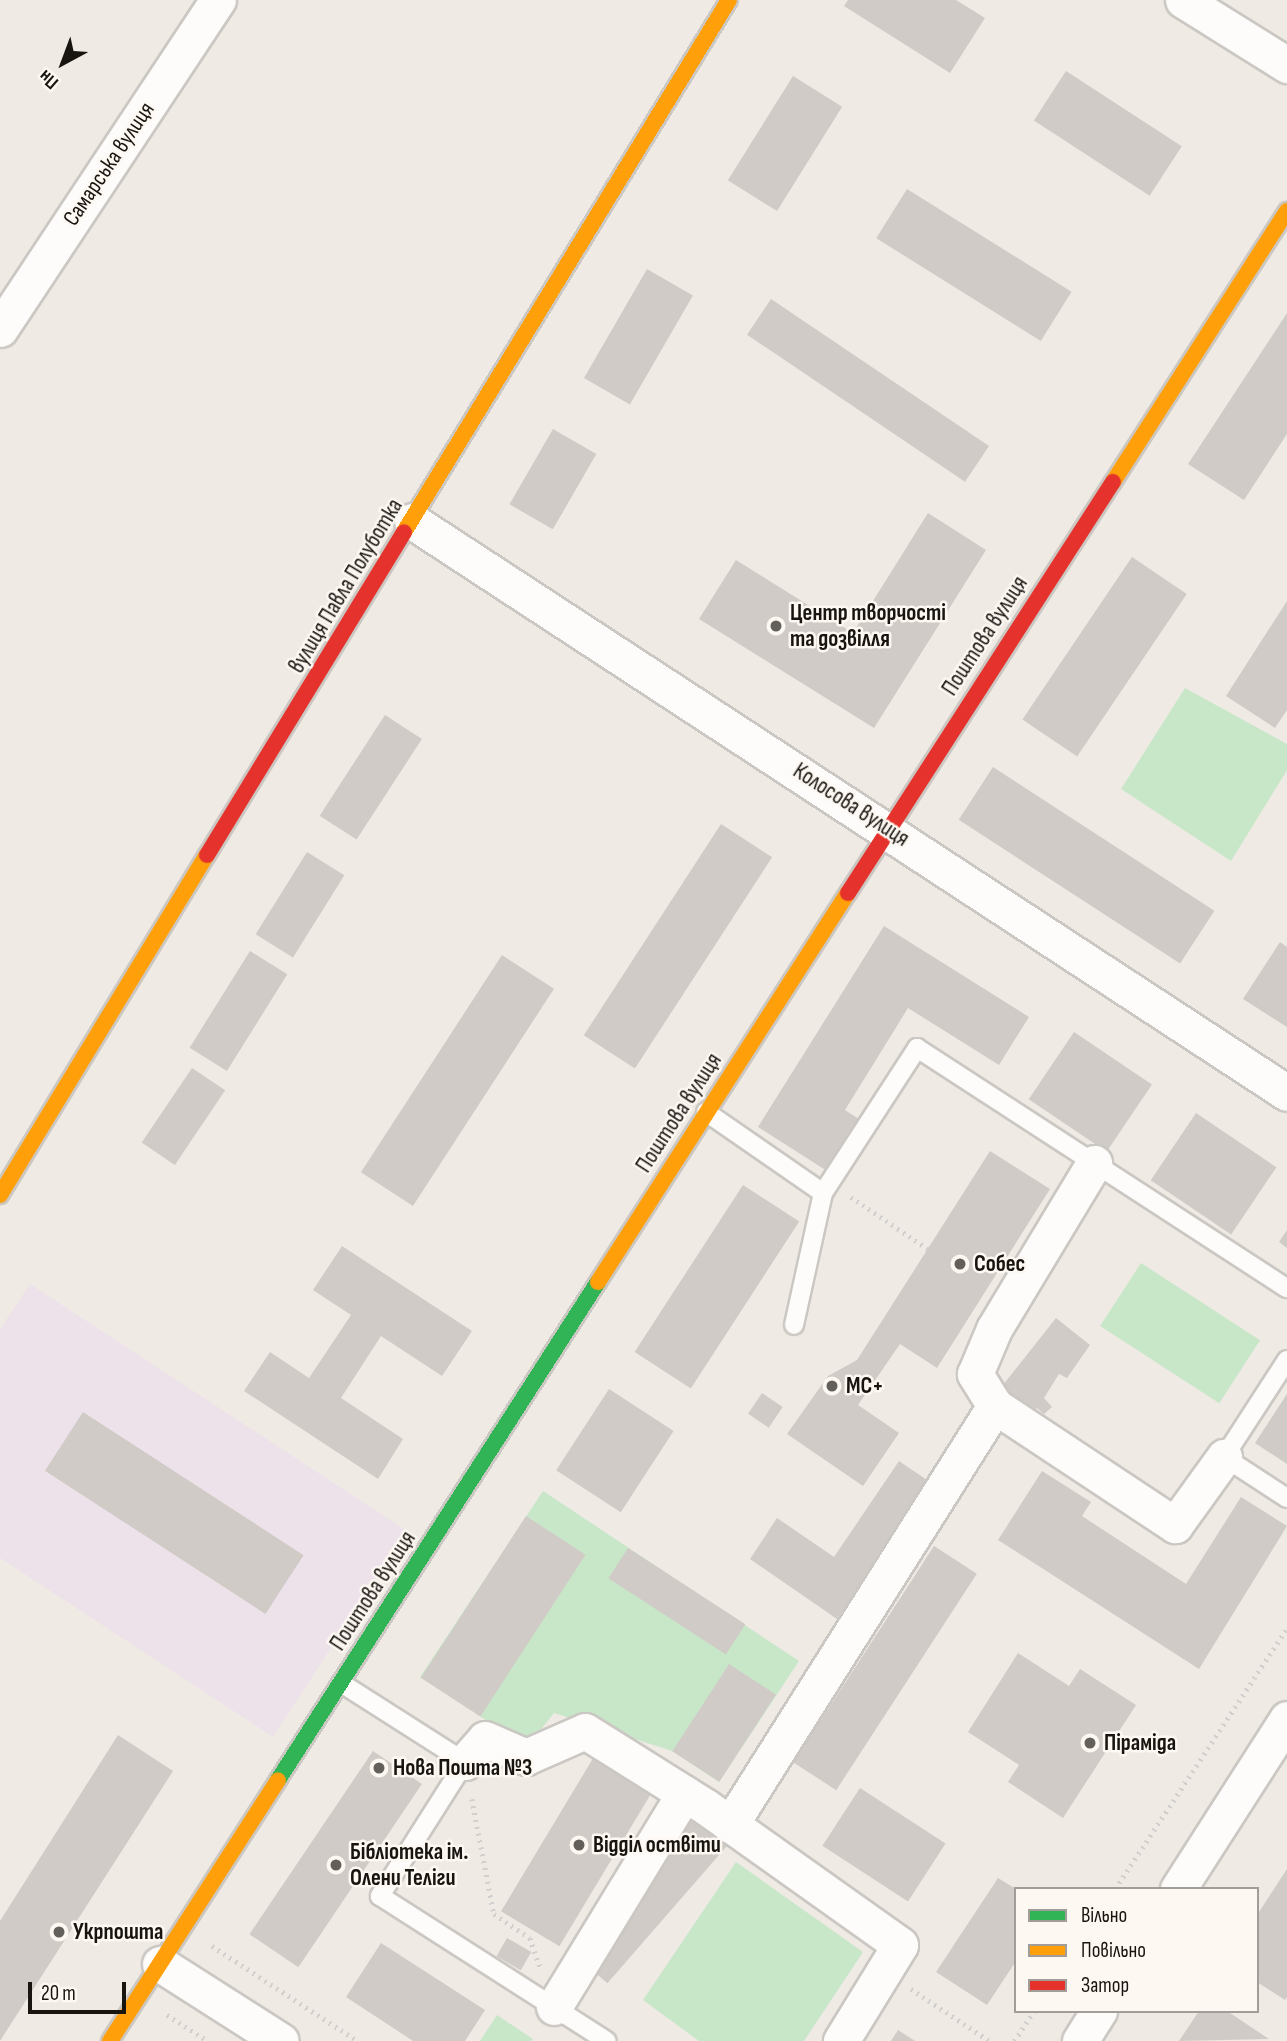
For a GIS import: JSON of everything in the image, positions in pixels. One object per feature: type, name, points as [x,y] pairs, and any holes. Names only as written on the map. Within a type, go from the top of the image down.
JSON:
[{"type":"street","name":"Самарська вулиця","points":[[0,329],[218,0]]},
{"type":"street","name":"вулиця Павла Полуботка","points":[[0,1195],[729,0]]},
{"type":"street","points":[[1182,0],[1287,65]]},
{"type":"street","name":"Поштова вулиця","points":[[110,2041],[1287,211]]},
{"type":"street","name":"Колосова вулиця","points":[[412,521],[888,829],[1287,1093]]},
{"type":"street","points":[[1094,1163],[994,1329],[975,1374],[995,1406],[1175,1525],[1224,1457]]},
{"type":"street","points":[[730,1825],[995,1406]]},
{"type":"street","points":[[1179,1887],[1287,1719]]},
{"type":"street","points":[[465,1762],[485,1739],[526,1758],[585,1731],[730,1825],[900,1945],[841,2041]]},
{"type":"street","points":[[554,2007],[684,1794]]},
{"type":"street","points":[[160,1964],[281,2041]]},
{"type":"street","points":[[1080,2041],[1098,2013]]},
{"type":"lane","points":[[794,1325],[827,1188],[918,1048],[1287,1288]]},
{"type":"lane","points":[[706,1112],[827,1188]]},
{"type":"lane","points":[[1287,1360],[1224,1457],[1287,1498]]},
{"type":"lane","points":[[341,1683],[465,1762],[380,1896],[607,2041]]},
{"type":"path","points":[[827,1188],[928,1250]]},
{"type":"path","points":[[1116,1887],[1287,1628]]},
{"type":"path","points":[[465,1762],[494,1914],[530,1938],[554,2007]]},
{"type":"path","points":[[183,1928],[358,2041]]},
{"type":"path","points":[[884,1971],[990,2041]]},
{"type":"path","points":[[139,1996],[208,2041]]},
{"type":"path","points":[[1014,2041],[1033,2013]]},
{"type":"shaded area","points":[[30,1284],[407,1531],[273,1737],[0,1558],[0,1329]]},
{"type":"green space","points":[[1185,688],[1287,744],[1287,770],[1231,861],[1121,789]]},
{"type":"green space","points":[[1141,1263],[1260,1340],[1219,1403],[1100,1326]]},
{"type":"green space","points":[[543,1491],[799,1661],[719,1782],[672,1751],[554,1713],[527,1747],[420,1677]]},
{"type":"green space","points":[[736,1862],[863,1952],[804,2041],[699,2041],[643,2000]]},
{"type":"green space","points":[[497,2015],[533,2039],[480,2041]]},
{"type":"building","points":[[848,0],[956,0],[985,18],[950,73],[844,6]]},
{"type":"building","points":[[1066,71],[1182,146],[1150,196],[1034,120]]},
{"type":"building","points":[[793,76],[842,107],[777,211],[728,180]]},
{"type":"building","points":[[907,189],[1072,292],[1041,341],[876,238]]},
{"type":"building","points":[[647,269],[693,296],[630,405],[584,378]]},
{"type":"building","points":[[771,299],[989,446],[965,482],[747,335]]},
{"type":"building","points":[[1287,313],[1287,434],[1244,500],[1188,464]]},
{"type":"building","points":[[553,429],[596,454],[553,529],[510,504]]},
{"type":"building","name":"Центр творчості та дозвілля","points":[[928,513],[986,550],[874,728],[699,619],[736,560],[853,633]]},
{"type":"building","points":[[1132,557],[1187,594],[1077,756],[1022,719]]},
{"type":"building","points":[[1287,601],[1287,710],[1275,728],[1226,696]]},
{"type":"building","points":[[385,715],[422,739],[357,840],[320,816]]},
{"type":"building","points":[[993,767],[1214,911],[1180,964],[959,820]]},
{"type":"building","points":[[721,824],[772,857],[635,1069],[584,1035]]},
{"type":"building","points":[[307,852],[344,875],[293,958],[256,934]]},
{"type":"building","points":[[884,926],[1029,1017],[999,1065],[908,1008],[845,1110],[859,1119],[827,1171],[758,1127]]},
{"type":"building","points":[[1280,942],[1287,947],[1287,1027],[1243,999]]},
{"type":"building","points":[[250,951],[287,974],[227,1071],[190,1048]]},
{"type":"building","points":[[502,955],[554,989],[413,1206],[361,1172]]},
{"type":"building","points":[[1074,1032],[1152,1085],[1107,1152],[1029,1099]]},
{"type":"building","points":[[192,1068],[225,1090],[175,1165],[142,1143]]},
{"type":"building","points":[[1196,1113],[1276,1167],[1231,1234],[1151,1180]]},
{"type":"building","name":"Собес","points":[[990,1151],[1050,1189],[937,1368],[900,1344],[858,1405],[899,1433],[863,1486],[787,1434],[828,1376],[857,1360]]},
{"type":"building","points":[[743,1185],[799,1221],[691,1388],[635,1352]]},
{"type":"building","points":[[1287,1230],[1287,1248],[1279,1242]]},
{"type":"building","points":[[342,1246],[472,1331],[442,1376],[381,1336],[341,1398],[403,1439],[378,1479],[244,1391],[270,1352],[309,1378],[351,1315],[313,1290]]},
{"type":"building","points":[[1056,1318],[1090,1345],[1067,1378],[1059,1374],[1044,1398],[1052,1407],[1044,1414],[1037,1408],[1024,1419],[995,1395]]},
{"type":"building","points":[[609,1389],[674,1431],[621,1512],[556,1470]]},
{"type":"building","points":[[762,1393],[783,1407],[769,1428],[748,1414]]},
{"type":"building","points":[[1287,1394],[1287,1464],[1255,1443]]},
{"type":"building","points":[[83,1412],[304,1555],[265,1614],[45,1471]]},
{"type":"building","points":[[899,1461],[930,1482],[837,1619],[750,1559],[777,1518],[834,1557]]},
{"type":"building","points":[[1042,1471],[1091,1502],[1082,1516],[1186,1584],[1241,1497],[1287,1526],[1199,1669],[998,1540]]},
{"type":"building","points":[[526,1516],[586,1555],[480,1717],[421,1678]]},
{"type":"building","points":[[934,1546],[977,1574],[836,1790],[793,1762]]},
{"type":"building","points":[[628,1548],[745,1624],[726,1654],[608,1578]]},
{"type":"building","points":[[1018,1653],[1069,1686],[1080,1669],[1136,1705],[1063,1818],[1008,1782],[1019,1765],[968,1732]]},
{"type":"building","points":[[729,1664],[776,1694],[719,1782],[672,1751]]},
{"type":"building","points":[[118,1735],[173,1771],[0,2041],[0,1921]]},
{"type":"building","name":"Відділ оствіти","points":[[601,1745],[659,1780],[559,1946],[501,1911]]},
{"type":"building","points":[[373,1751],[422,1784],[298,1967],[249,1934]]},
{"type":"building","points":[[860,1788],[946,1844],[908,1901],[822,1846]]},
{"type":"building","points":[[695,1817],[727,1845],[607,1983],[575,1955]]},
{"type":"building","points":[[1287,1869],[1285,2000],[1259,1983],[1259,1912]]},
{"type":"building","points":[[998,1878],[1014,1888],[1014,1964],[987,2005],[936,1972]]},
{"type":"building","points":[[507,1938],[531,1952],[521,1970],[496,1956]]},
{"type":"building","points":[[381,1943],[485,2010],[465,2041],[413,2041],[346,1997]]},
{"type":"building","points":[[1198,2013],[1230,2013],[1269,2039],[1179,2041]]},
{"type":"building","points":[[898,2030],[915,2041],[891,2041]]},
{"type":"traffic: fast","points":[[278,1780],[598,1282]]},
{"type":"traffic: slow","points":[[404,532],[729,0]]},
{"type":"traffic: slow","points":[[1113,482],[1287,211]]},
{"type":"traffic: slow","points":[[0,1195],[207,855]]},
{"type":"traffic: slow","points":[[598,1282],[848,893]]},
{"type":"traffic: slow","points":[[110,2041],[278,1780]]},
{"type":"traffic: jam","points":[[848,893],[1113,482]]},
{"type":"traffic: jam","points":[[207,855],[404,532]]},
{"type":"place","name":"Центр творчості та дозвілля","points":[[776,626]]},
{"type":"place","name":"Собес","points":[[960,1264]]},
{"type":"place","name":"МС+","points":[[832,1386]]},
{"type":"place","name":"Піраміда","points":[[1090,1743]]},
{"type":"place","name":"Нова Пошта №3","points":[[379,1768]]},
{"type":"place","name":"Відділ оствіти","points":[[579,1845]]},
{"type":"place","name":"Бібліотека ім. Олени Теліги","points":[[336,1865]]},
{"type":"place","name":"Укрпошта","points":[[59,1932]]}]
